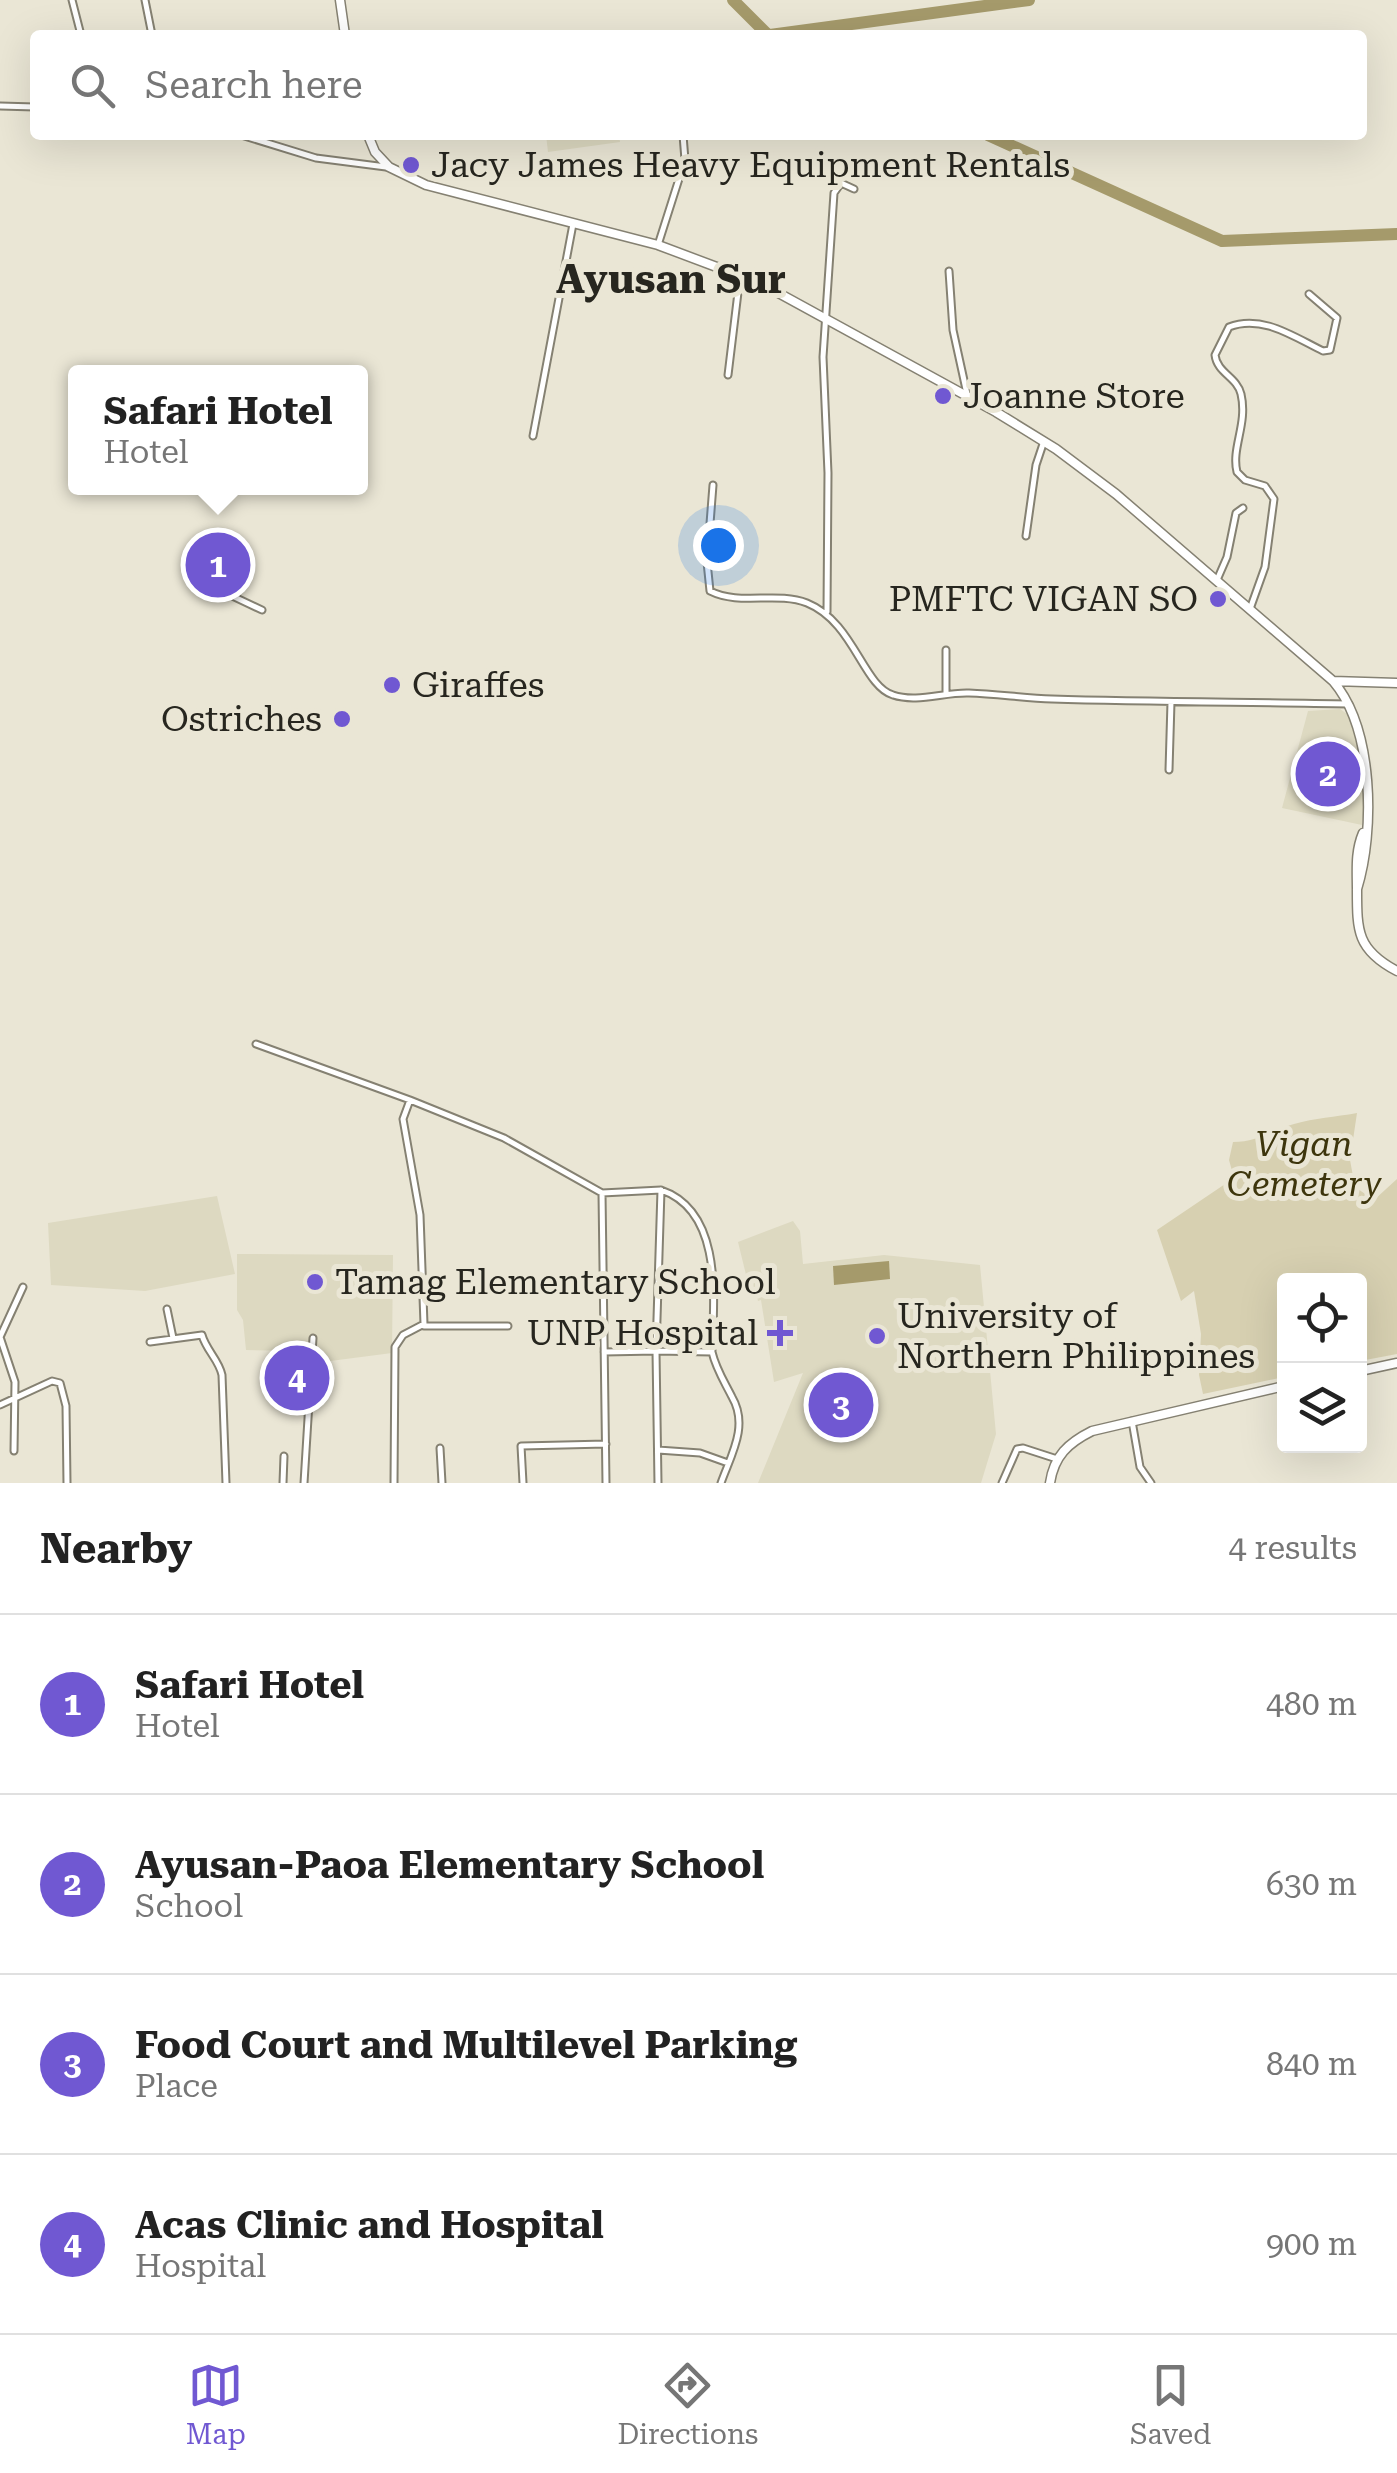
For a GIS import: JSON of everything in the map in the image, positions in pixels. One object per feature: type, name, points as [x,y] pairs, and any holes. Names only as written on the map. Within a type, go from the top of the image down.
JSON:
[{"type":"street","points":[[72,0],[80,30]]},
{"type":"street","points":[[144,0],[151,30]]},
{"type":"street","points":[[340,0],[344,30]]},
{"type":"street","points":[[0,106],[30,108]]},
{"type":"street","points":[[257,140],[316,158],[389,167],[446,192],[658,245],[740,276],[774,290],[1044,441],[1116,494],[1250,608],[1334,681],[1351,704],[1364,756],[1365,829],[1356,920],[1363,943],[1378,960],[1397,972]]},
{"type":"street","points":[[370,140],[389,167]]},
{"type":"street","points":[[658,245],[685,160],[684,140]]},
{"type":"street","points":[[826,613],[828,492],[824,385],[834,193],[841,183],[854,189]]},
{"type":"street","points":[[534,436],[573,224]]},
{"type":"street","points":[[949,271],[953,330],[968,397]]},
{"type":"street","points":[[728,375],[740,276]]},
{"type":"street","points":[[1250,608],[1266,567],[1274,499],[1265,486],[1245,480],[1237,472],[1244,423],[1241,393],[1235,382],[1218,368],[1214,355],[1229,327],[1252,322],[1323,351],[1330,350],[1337,318],[1309,294]]},
{"type":"street","points":[[1026,536],[1036,465],[1044,441]]},
{"type":"street","points":[[713,485],[707,562],[710,591],[726,597],[798,600],[826,613],[851,640],[874,680],[887,693],[905,698],[946,694],[1351,704]]},
{"type":"street","points":[[1217,580],[1227,557],[1236,513],[1243,508]]},
{"type":"street","points":[[228,594],[262,610]]},
{"type":"street","points":[[946,650],[946,694]]},
{"type":"street","points":[[1334,681],[1397,682]]},
{"type":"street","points":[[1169,770],[1171,702]]},
{"type":"street","points":[[256,1044],[504,1138],[602,1193],[662,1190],[682,1200],[705,1237],[713,1286],[712,1352],[718,1374],[739,1414],[739,1436],[720,1483]]},
{"type":"street","points":[[410,1100],[403,1119],[420,1215],[424,1326]]},
{"type":"street","points":[[658,1483],[656,1351],[662,1190]]},
{"type":"street","points":[[602,1193],[606,1483]]},
{"type":"street","points":[[14,1451],[15,1382],[0,1337],[23,1288]]},
{"type":"street","points":[[168,1310],[173,1338]]},
{"type":"street","points":[[394,1483],[395,1347],[409,1330],[424,1326],[508,1326]]},
{"type":"street","points":[[150,1342],[202,1335],[220,1369],[226,1483]]},
{"type":"street","points":[[304,1483],[313,1338]]},
{"type":"street","points":[[604,1352],[712,1352]]},
{"type":"street","points":[[1367,1369],[1397,1363]]},
{"type":"street","points":[[0,1405],[52,1381],[60,1384],[66,1406],[67,1483]]},
{"type":"street","points":[[1050,1483],[1057,1459],[1073,1440],[1082,1436],[1132,1420],[1277,1388]]},
{"type":"street","points":[[1132,1420],[1140,1467],[1151,1483]]},
{"type":"street","points":[[523,1483],[520,1446],[606,1444]]},
{"type":"street","points":[[440,1448],[442,1483]]},
{"type":"street","points":[[1002,1483],[1016,1449],[1057,1459]]},
{"type":"street","points":[[658,1450],[700,1453],[728,1463]]},
{"type":"street","points":[[283,1483],[284,1456]]},
{"type":"shaded area","points":[[547,140],[620,140],[620,142],[548,152]]},
{"type":"shaded area","points":[[1340,709],[1354,719],[1362,753],[1366,795],[1362,825],[1282,808],[1308,711]]},
{"type":"shaded area","points":[[217,1196],[235,1274],[145,1291],[51,1285],[48,1223]]},
{"type":"shaded area","name":"University of Northern Philippines","points":[[793,1221],[800,1231],[803,1264],[884,1255],[980,1265],[996,1434],[981,1483],[758,1483],[803,1373],[774,1382],[761,1300],[758,1301],[755,1289],[749,1287],[738,1242]]},
{"type":"shaded area","name":"Tamag Elementary School","points":[[237,1254],[393,1255],[392,1353],[315,1363],[305,1351],[246,1350],[243,1320],[237,1310]]},
{"type":"shaded area","points":[[889,1261],[890,1279],[834,1285],[833,1266]]},
{"type":"green space","name":"Vigan Cemetery","points":[[1357,1113],[1350,1160],[1355,1187],[1374,1200],[1397,1179],[1397,1354],[1367,1360],[1367,1273],[1277,1273],[1277,1378],[1203,1394],[1199,1375],[1201,1334],[1194,1291],[1181,1301],[1157,1230],[1234,1178],[1229,1160],[1233,1142],[1302,1122]]},
{"type":"waterway","points":[[733,0],[763,30]]},
{"type":"waterway","points":[[807,30],[1029,0]]},
{"type":"waterway","points":[[999,140],[1222,241],[1397,234]]},
{"type":"place","name":"Jacy James Heavy Equipment Rentals","points":[[411,165]]},
{"type":"place","name":"Joanne Store","points":[[943,396]]},
{"type":"place","name":"Safari Hotel","points":[[218,565]]},
{"type":"place","name":"PMFTC VIGAN SO","points":[[1218,599]]},
{"type":"place","name":"Giraffes","points":[[392,685]]},
{"type":"place","name":"Ostriches","points":[[342,719]]},
{"type":"place","name":"Ayusan-Paoa Elementary School","points":[[1328,774]]},
{"type":"place","name":"Tamag Elementary School","points":[[315,1282]]},
{"type":"place","name":"UNP Hospital","points":[[780,1333]]},
{"type":"place","name":"University of Northern Philippines","points":[[877,1336]]},
{"type":"place","name":"Acas Clinic and Hospital","points":[[297,1378]]},
{"type":"place","name":"Food Court and Multilevel Parking","points":[[841,1405]]},
{"type":"district","name":"Ayusan Sur","points":[[671,279]]}]
